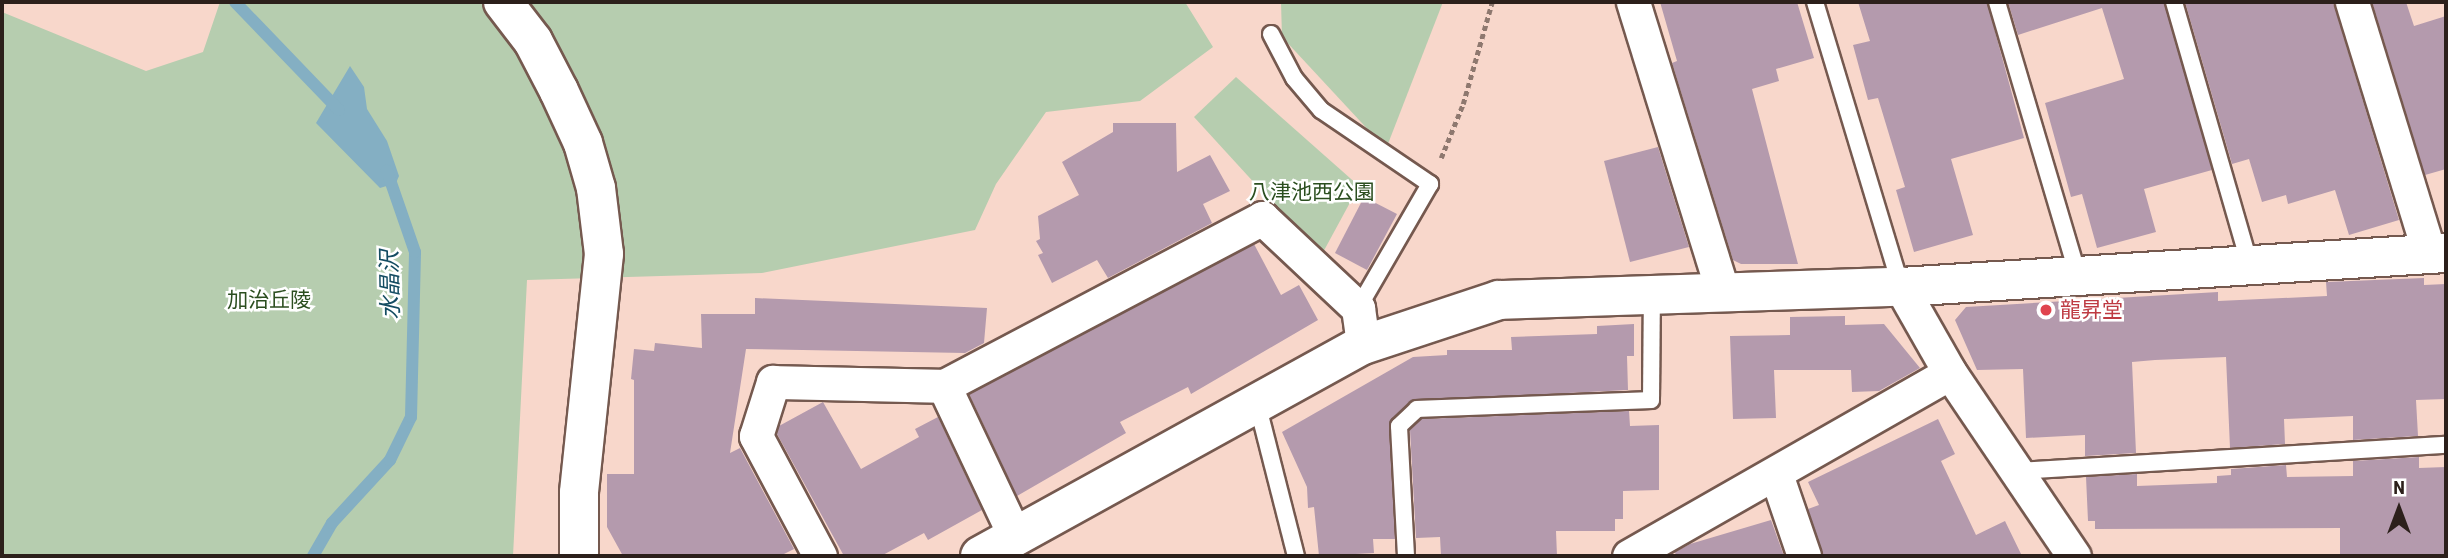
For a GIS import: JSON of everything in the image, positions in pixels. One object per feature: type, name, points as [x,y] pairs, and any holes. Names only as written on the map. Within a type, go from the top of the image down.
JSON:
[{"type":"street","points":[[503,2],[533,41],[559,91],[583,143],[596,188],[604,254],[579,494],[579,556]]},
{"type":"street","points":[[1633,2],[1721,290]]},
{"type":"street","points":[[980,556],[1258,407],[1363,345],[1499,300],[1652,292],[1901,287],[2438,254],[2352,2]]},
{"type":"street","points":[[820,556],[756,436],[773,382],[944,386],[1262,218],[1358,308],[1363,345]]},
{"type":"street","points":[[1901,287],[1950,373],[2074,556]]},
{"type":"street","points":[[1629,556],[1950,373]]},
{"type":"street","points":[[944,386],[1016,538]]},
{"type":"street","points":[[1776,474],[1804,556]]},
{"type":"lane","points":[[1815,2],[1901,287]]},
{"type":"lane","points":[[1997,2],[2078,276]]},
{"type":"lane","points":[[2174,2],[2250,265]]},
{"type":"lane","points":[[1271,34],[1294,78],[1321,110],[1430,184],[1358,308]]},
{"type":"lane","points":[[1406,556],[1399,426],[1417,409],[1651,400],[1652,292]]},
{"type":"lane","points":[[1258,407],[1296,556]]},
{"type":"lane","points":[[2018,471],[2446,445]]},
{"type":"path","points":[[1430,184],[1463,104],[1492,2]]},
{"type":"green space","name":"加治丘陵","points":[[220,2],[1185,2],[1213,47],[1140,101],[1046,112],[996,184],[975,230],[762,273],[527,280],[513,556],[2,556],[2,12],[146,71],[203,52]]},
{"type":"green space","points":[[1281,2],[1443,2],[1386,149],[1282,37]]},
{"type":"green space","name":"八津池西公園","points":[[1236,77],[1359,186],[1321,256],[1194,117]]},
{"type":"water","points":[[350,66],[364,87],[367,109],[387,141],[399,176],[396,183],[380,188],[316,123]]},
{"type":"building","points":[[1660,2],[1797,2],[1814,58],[1776,69],[1779,81],[1752,89],[1798,264],[1741,264],[1733,260],[1672,63],[1677,61]]},
{"type":"building","points":[[1858,2],[1987,2],[2024,138],[1951,159],[1973,235],[1914,252],[1896,190],[1905,187],[1878,98],[1868,100],[1853,45],[1870,41]]},
{"type":"building","points":[[2008,2],[2164,2],[2212,170],[2144,189],[2156,232],[2097,248],[2082,194],[2071,197],[2045,103],[2124,79],[2102,8],[2018,35]]},
{"type":"building","points":[[2185,2],[2333,2],[2399,220],[2349,235],[2335,190],[2288,204],[2286,195],[2262,202],[2249,159],[2232,164]]},
{"type":"building","points":[[2372,2],[2406,2],[2414,26],[2446,16],[2446,169],[2425,175]]},
{"type":"building","points":[[1113,123],[1176,123],[1177,172],[1210,155],[1230,191],[1203,204],[1212,223],[1108,278],[1097,260],[1052,283],[1038,255],[1043,253],[1036,241],[1040,239],[1038,216],[1079,195],[1062,162],[1113,132]]},
{"type":"building","points":[[1658,147],[1689,247],[1630,262],[1604,161]]},
{"type":"building","points":[[1364,197],[1397,214],[1367,270],[1335,253]]},
{"type":"building","points":[[1254,244],[1281,295],[1299,285],[1318,320],[1191,394],[1188,387],[1120,422],[1126,433],[1017,496],[969,394]]},
{"type":"building","points":[[2424,278],[2424,285],[2446,284],[2446,399],[2416,400],[2418,436],[2353,440],[2353,416],[2284,419],[2285,444],[2230,448],[2226,357],[2155,360],[2132,362],[2136,453],[2085,456],[2085,435],[2026,438],[2023,369],[1977,370],[1955,320],[1966,307],[2218,292],[2218,301],[2327,296],[2326,282]]},
{"type":"building","points":[[755,298],[987,308],[984,343],[965,353],[746,349],[730,453],[740,448],[794,549],[780,556],[623,556],[607,527],[607,474],[634,474],[634,380],[631,379],[634,349],[654,351],[655,343],[702,348],[701,314],[755,314]]},
{"type":"building","points":[[1845,316],[1845,325],[1884,324],[1920,368],[1879,391],[1852,392],[1851,370],[1774,370],[1776,418],[1733,419],[1730,336],[1790,335],[1790,317]]},
{"type":"building","points":[[1634,324],[1634,356],[1627,356],[1628,390],[1410,401],[1389,426],[1395,539],[1373,539],[1374,553],[1319,556],[1314,507],[1308,508],[1307,487],[1282,432],[1413,357],[1447,355],[1447,350],[1512,350],[1511,337],[1597,334],[1597,326]]},
{"type":"building","points":[[823,402],[861,469],[919,437],[915,429],[938,417],[982,510],[928,540],[924,533],[881,556],[844,556],[777,434],[779,426]]},
{"type":"building","points":[[1629,411],[1630,426],[1659,425],[1659,490],[1623,491],[1623,519],[1615,519],[1615,531],[1556,531],[1557,556],[1441,556],[1440,537],[1416,538],[1410,430],[1421,419]]},
{"type":"building","points":[[1938,419],[1955,454],[1941,461],[1976,535],[2005,521],[2022,556],[1823,556],[1808,509],[1819,505],[1808,482]]},
{"type":"building","points":[[2419,457],[2419,468],[2446,467],[2446,556],[2340,556],[2340,528],[2095,529],[2095,521],[2088,521],[2086,477],[2137,474],[2137,486],[2217,483],[2217,476],[2231,475],[2231,469],[2286,465],[2287,477],[2353,476],[2353,461]]},
{"type":"building","points":[[1771,520],[1784,556],[1676,556],[1675,552],[1690,544]]},
{"type":"waterway","name":"水晶沢","points":[[235,2],[339,110]]},
{"type":"waterway","name":"水晶沢","points":[[313,556],[332,523],[390,460],[411,417],[415,252],[387,171]]},
{"type":"place","name":"龍昇堂","points":[[2046,310]]}]
